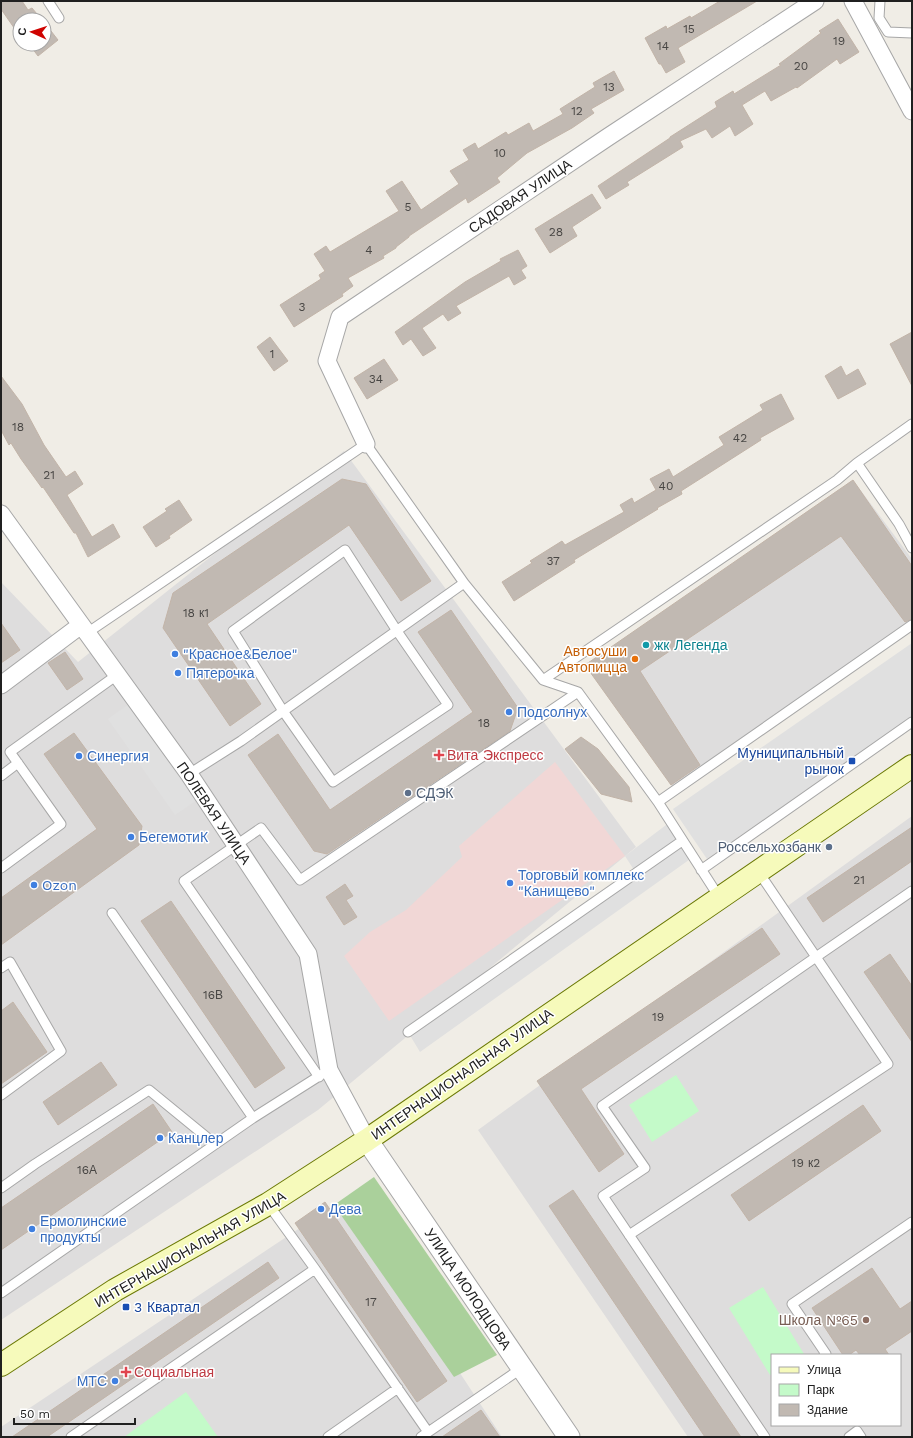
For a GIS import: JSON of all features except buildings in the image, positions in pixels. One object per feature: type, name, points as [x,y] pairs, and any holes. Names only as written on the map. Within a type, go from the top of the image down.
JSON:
[{"type":"main road","name":"ИНТЕРНАЦИОНАЛЬНАЯ УЛИЦА","points":[[1,1365],[115,1290],[268,1204],[367,1140],[912,766]]},
{"type":"street","name":"САДОВАЯ УЛИЦА","points":[[366,444],[327,361],[340,317],[615,132],[815,1]]},
{"type":"street","points":[[853,1],[912,111]]},
{"type":"street","name":"ПОЛЕВАЯ УЛИЦА","points":[[1,514],[189,774],[308,954],[324,1073],[367,1140]]},
{"type":"street","points":[[1,685],[84,629]]},
{"type":"street","name":"УЛИЦА МОЛОДЦОВА","points":[[367,1140],[569,1437]]},
{"type":"lane","points":[[48,1],[59,18]]},
{"type":"lane","points":[[880,1],[879,18],[888,32],[912,32]]},
{"type":"lane","points":[[543,680],[838,480],[857,463],[912,424]]},
{"type":"lane","points":[[84,629],[366,444],[464,583],[543,680],[578,692],[658,802],[719,897]]},
{"type":"lane","points":[[857,463],[899,524],[912,548]]},
{"type":"lane","points":[[346,550],[397,631],[448,705],[333,782],[283,711],[233,631],[346,550]]},
{"type":"lane","points":[[189,774],[242,741],[464,583]]},
{"type":"lane","points":[[658,802],[912,625]]},
{"type":"lane","points":[[1,868],[61,824],[10,752],[117,675]]},
{"type":"lane","points":[[1,1293],[253,1118],[324,1073],[184,881],[261,828],[300,880],[578,692]]},
{"type":"lane","points":[[702,870],[912,722]]},
{"type":"lane","points":[[1,776],[18,763]]},
{"type":"lane","points":[[408,1032],[682,841]]},
{"type":"lane","points":[[629,1235],[888,1064],[758,871]]},
{"type":"lane","points":[[765,1437],[603,1196],[645,1168],[602,1106],[912,891]]},
{"type":"lane","points":[[112,913],[253,1118]]},
{"type":"lane","points":[[1,968],[10,962],[61,1051],[1,1095]]},
{"type":"lane","points":[[1,1188],[34,1164],[149,1090],[215,1144]]},
{"type":"lane","points":[[268,1204],[398,1388],[425,1434],[522,1368]]},
{"type":"lane","points":[[826,1354],[792,1304],[912,1222]]},
{"type":"lane","points":[[71,1437],[315,1269]]},
{"type":"lane","points":[[328,1437],[398,1388]]},
{"type":"lane","points":[[849,1437],[857,1431]]},
{"type":"shaded area","points":[[344,451],[636,847],[318,1110],[1,1320],[1,582],[78,662]]},
{"type":"shaded area","points":[[853,480],[912,559],[912,621],[672,786],[585,665]]},
{"type":"shaded area","points":[[912,643],[912,716],[707,859],[673,809]]},
{"type":"shaded area","points":[[133,701],[200,798],[175,815],[108,719]]},
{"type":"shaded area","name":"Торговый комплекс \"Канищево\"","points":[[555,762],[625,856],[389,1021],[344,956],[370,932],[406,910],[462,857],[459,846]]},
{"type":"shaded area","points":[[912,816],[912,1437],[688,1437],[478,1130]]},
{"type":"shaded area","points":[[670,822],[693,857],[420,1052],[408,1032],[636,873],[625,856]]},
{"type":"shaded area","points":[[345,1198],[502,1437],[1,1437],[1,1427]]},
{"type":"green space","points":[[676,1075],[699,1111],[652,1142],[629,1105]]},
{"type":"green space","points":[[374,1177],[497,1355],[454,1377],[334,1205]]},
{"type":"green space","points":[[763,1287],[804,1354],[771,1354],[770,1375],[729,1308]]},
{"type":"green space","points":[[186,1392],[218,1437],[124,1437]]},
{"type":"place","name":"жк Легенда","points":[[646,645]]},
{"type":"place","name":"\"Красное&Белое\"","points":[[175,654]]},
{"type":"place","name":"Автосуши Автопицца","points":[[635,659]]},
{"type":"place","name":"Пятерочка","points":[[178,673]]},
{"type":"place","name":"Подсолнух","points":[[509,712]]},
{"type":"place","name":"Вита Экспресс","points":[[439,755]]},
{"type":"place","name":"Синергия","points":[[79,756]]},
{"type":"place","name":"Муниципальный рынок","points":[[852,761]]},
{"type":"place","name":"СДЭК","points":[[408,793]]},
{"type":"place","name":"БегемотиК","points":[[131,837]]},
{"type":"place","name":"Россельхозбанк","points":[[829,847]]},
{"type":"place","name":"Торговый комплекс \"Канищево\"","points":[[510,883]]},
{"type":"place","name":"Ozon","points":[[34,885]]},
{"type":"place","name":"Канцлер","points":[[160,1138]]},
{"type":"place","name":"Дева","points":[[321,1209]]},
{"type":"place","name":"Ермолинские продукты","points":[[32,1229]]},
{"type":"place","name":"3 Квартал","points":[[126,1307]]},
{"type":"place","name":"Школа №65","points":[[866,1320]]},
{"type":"place","name":"Социальная","points":[[126,1372]]},
{"type":"place","name":"МТС","points":[[115,1381]]}]
